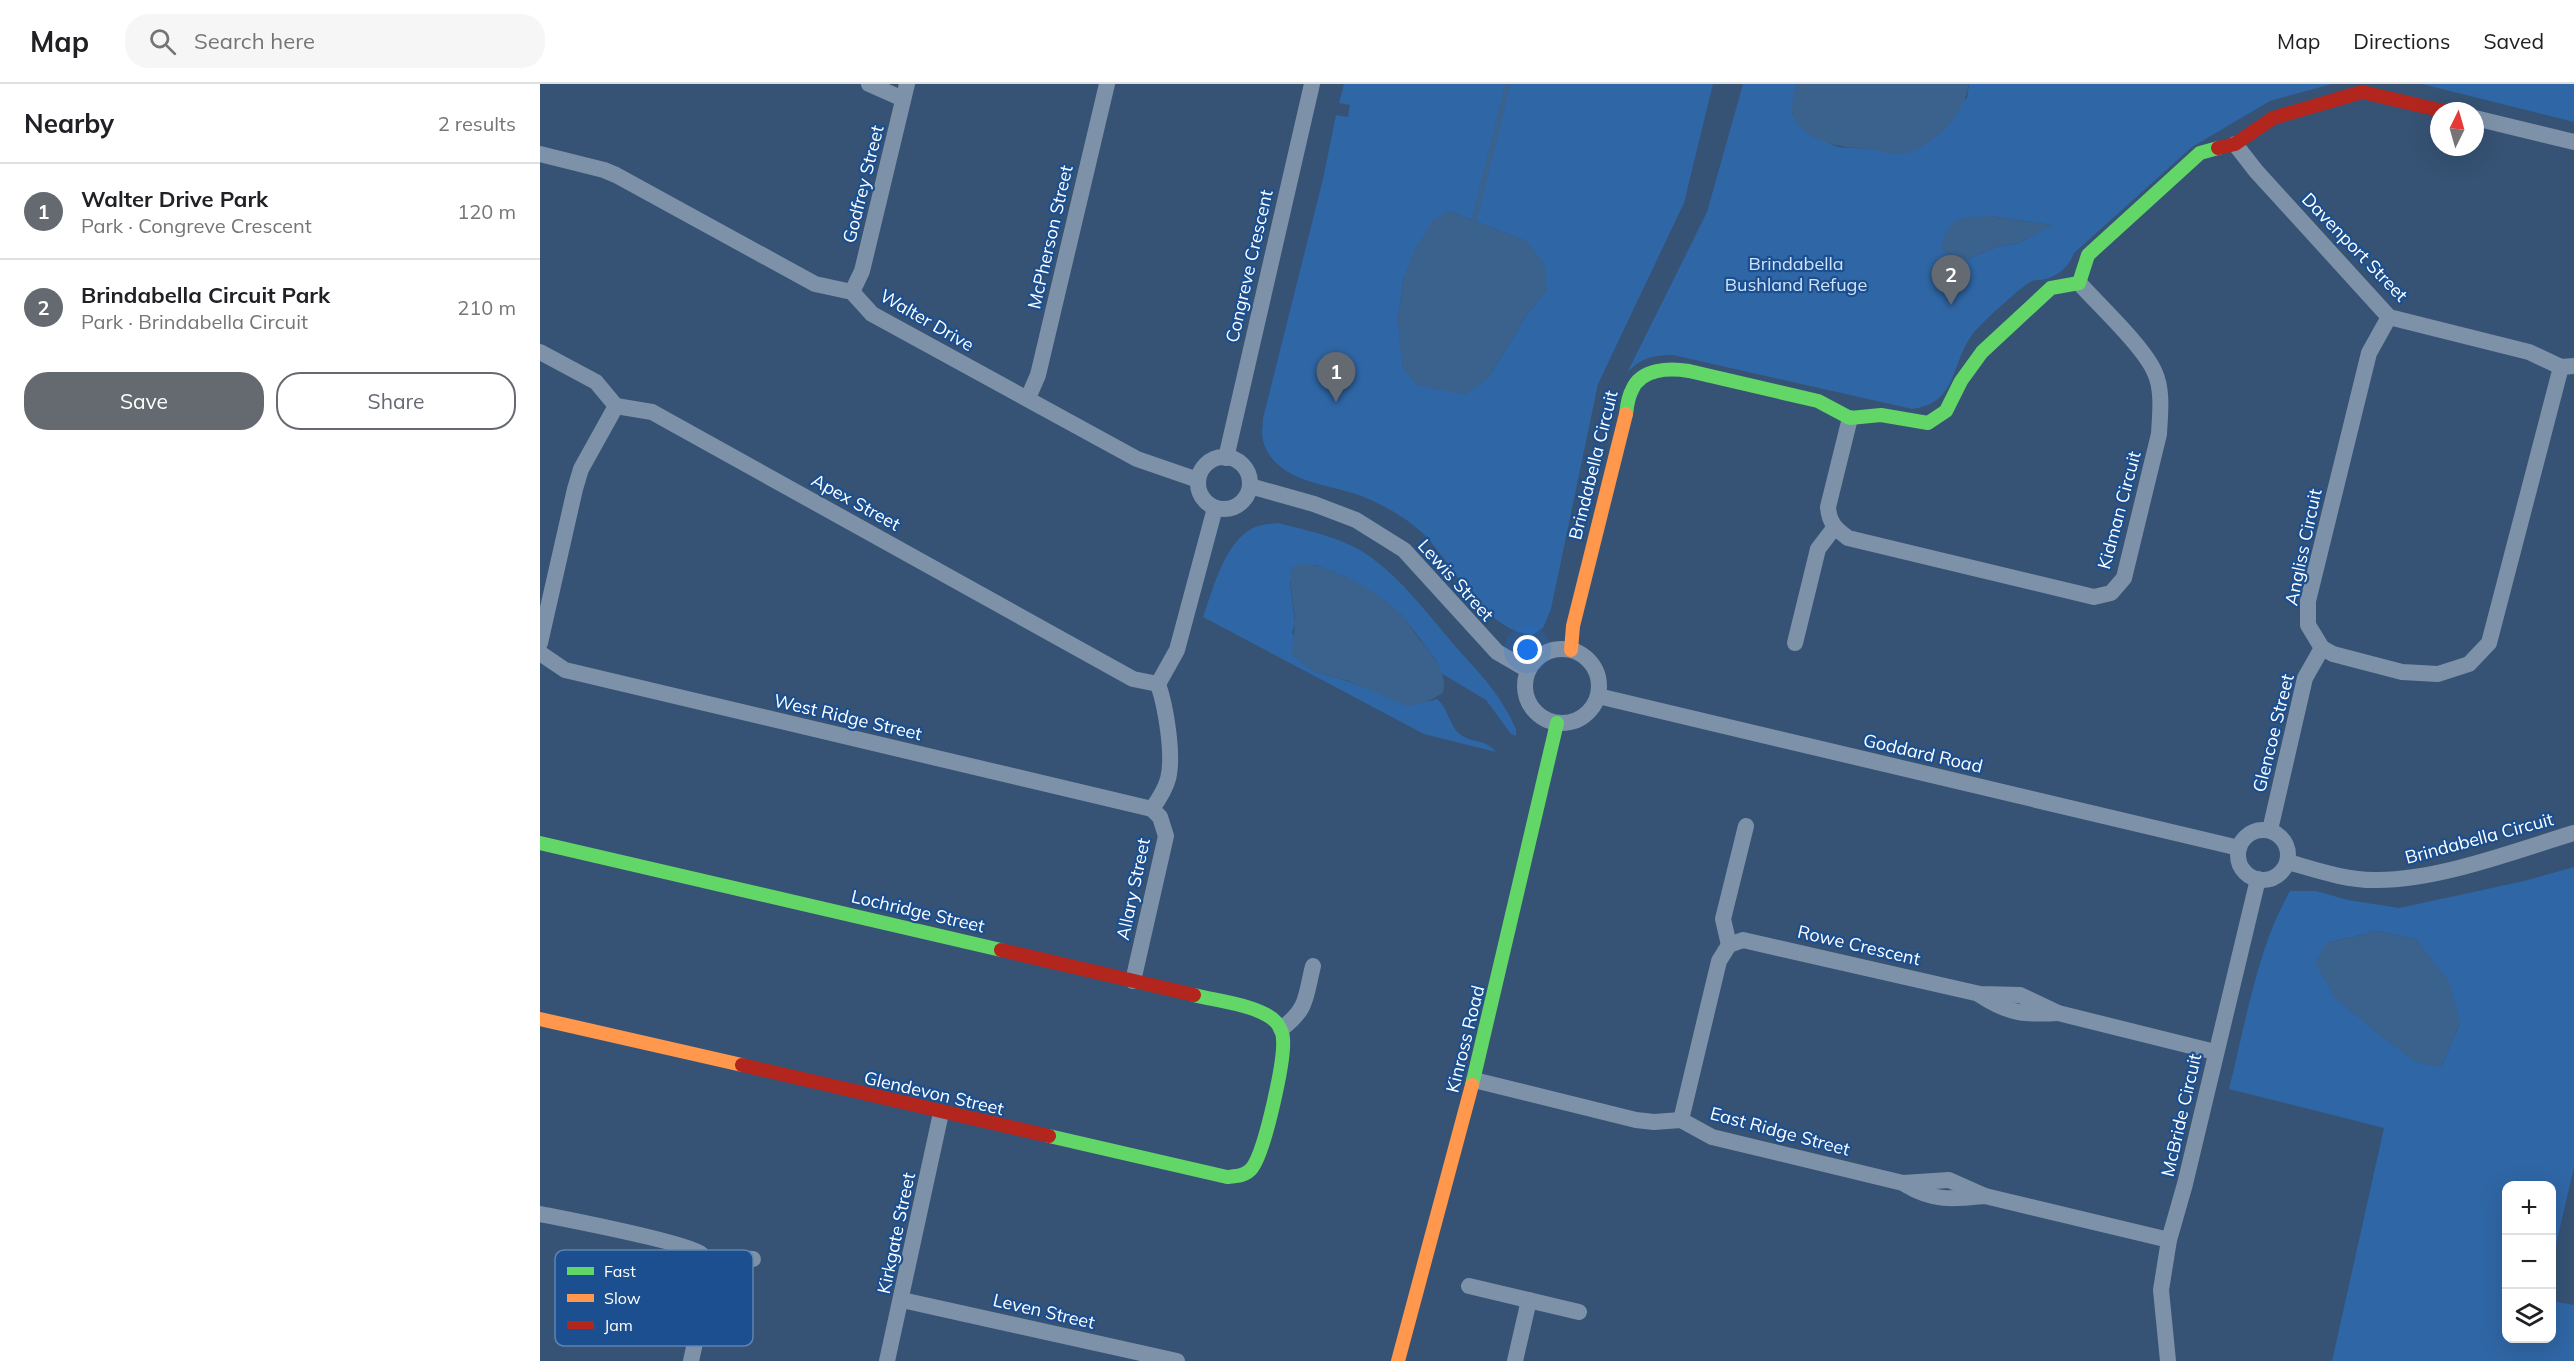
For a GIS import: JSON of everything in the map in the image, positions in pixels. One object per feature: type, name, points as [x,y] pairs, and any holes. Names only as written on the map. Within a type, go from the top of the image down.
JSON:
[{"type":"street","points":[[869,84],[905,92]]},
{"type":"street","name":"McPherson Street","points":[[1028,398],[1038,375],[1107,84]]},
{"type":"street","name":"Congreve Crescent","points":[[1226,458],[1312,84]]},
{"type":"street","name":"Godfrey Street","points":[[852,292],[862,271],[905,92]]},
{"type":"street","points":[[1795,643],[1816,555],[1834,528],[1828,515],[1828,507],[1850,418],[1881,415],[1928,423],[1946,411],[1961,381],[1982,352],[2051,288],[2079,283],[2088,255],[2200,153],[2235,144],[2273,118],[2362,92],[2430,108]]},
{"type":"street","points":[[2484,120],[2574,142]]},
{"type":"street","name":"Davenport Street","points":[[2235,144],[2256,171],[2389,317],[2529,352],[2567,367]]},
{"type":"street","name":"Walter Drive","points":[[540,154],[603,170],[814,284],[852,292],[872,314],[1137,459],[1198,480]]},
{"type":"street","name":"Kidman Circuit","points":[[1834,528],[1848,538],[2094,597],[2111,593],[2124,578],[2159,434],[2161,410],[2156,374],[2150,364],[2079,283]]},
{"type":"street","name":"Angliss Circuit","points":[[2322,648],[2308,625],[2308,601],[2369,352],[2389,317]]},
{"type":"street","points":[[540,352],[596,382],[616,406],[578,479],[540,643]]},
{"type":"street","points":[[2322,648],[2333,654],[2402,672],[2438,674],[2469,664],[2489,643],[2567,367]]},
{"type":"street","name":"Brindabella Circuit","points":[[1570,650],[1573,626],[1632,388],[1639,380],[1648,373],[1672,368],[1818,401],[1850,418]]},
{"type":"street","name":"Apex Street","points":[[616,406],[652,412],[1133,679],[1158,684]]},
{"type":"street","points":[[1226,458],[1243,465],[1247,471],[1250,486],[1243,501],[1236,506],[1228,509],[1215,508],[1205,502],[1200,495],[1198,480],[1205,465],[1212,459],[1226,458]]},
{"type":"street","name":"Lewis Street","points":[[1250,486],[1314,504],[1356,520],[1404,550],[1497,652],[1528,670]]},
{"type":"street","points":[[1152,809],[1162,794],[1168,777],[1168,720],[1158,684],[1177,650],[1215,508]]},
{"type":"street","name":"Glencoe Street","points":[[2270,830],[2305,678],[2322,648]]},
{"type":"street","points":[[1558,649],[1582,654],[1597,673],[1598,696],[1587,714],[1578,720],[1557,723],[1546,719],[1529,704],[1525,681],[1528,670],[1535,660],[1558,649]]},
{"type":"street","name":"West Ridge Street","points":[[540,654],[565,670],[1152,809]]},
{"type":"street","name":"Goddard Road","points":[[1598,696],[2239,848]]},
{"type":"street","name":"Kinross Road","points":[[1398,1361],[1428,1241],[1474,1080],[1557,723]]},
{"type":"street","name":"Allary Street","points":[[1133,981],[1166,836],[1160,817],[1152,809]]},
{"type":"street","points":[[1474,1080],[1636,1119],[1654,1122],[1681,1120],[1719,961],[1729,945],[1723,919],[1746,826]]},
{"type":"street","points":[[2270,830],[2281,837],[2288,848],[2288,862],[2276,876],[2258,879],[2246,873],[2239,862],[2239,848],[2250,833],[2270,830]]},
{"type":"street","name":"Brindabella Circuit","points":[[2288,862],[2332,874],[2375,880],[2413,878],[2500,856],[2574,833]]},
{"type":"street","name":"Lochridge Street","points":[[540,843],[1256,1010],[1268,1015],[1281,1029]]},
{"type":"street","name":"McBride Circuit","points":[[2168,1361],[2161,1290],[2169,1240],[2185,1184],[2258,879]]},
{"type":"street","name":"Rowe Crescent","points":[[1729,945],[1750,940],[1980,994],[2020,995],[2058,1013],[2215,1052]]},
{"type":"street","points":[[1281,1029],[1296,1018],[1302,1009],[1313,966]]},
{"type":"street","name":"Glendevon Street","points":[[540,1019],[1227,1178],[1243,1176],[1258,1160],[1284,1049],[1281,1029]]},
{"type":"street","name":"Kirkgate Street","points":[[887,1361],[941,1113]]},
{"type":"street","name":"East Ridge Street","points":[[1681,1120],[1712,1137],[1903,1183],[1949,1180],[1985,1196],[2169,1240]]},
{"type":"street","points":[[540,1214],[694,1250]]},
{"type":"street","points":[[1469,1286],[1579,1312]]},
{"type":"street","name":"Leven Street","points":[[902,1299],[1177,1361]]},
{"type":"street","points":[[1515,1361],[1528,1300]]},
{"type":"street","points":[[692,1361],[695,1346]]},
{"type":"green space","points":[[1344,84],[1713,84],[1684,203],[1598,384],[1551,609],[1543,628],[1532,635],[1516,631],[1487,612],[1424,534],[1409,522],[1366,498],[1292,474],[1270,455],[1263,441],[1263,418],[1323,179],[1336,115],[1348,117],[1350,105],[1339,103]],"holes":[[[1449,211],[1526,241],[1547,290],[1528,313],[1488,378],[1403,368],[1398,318],[1404,277]]]},
{"type":"green space","name":"Brindabella Bushland Refuge","points":[[1743,84],[1796,84],[1792,113],[1799,125],[1818,138],[1838,147],[1867,149],[1967,98],[1969,84],[2332,84],[2270,101],[2192,147],[2074,253],[2062,271],[2052,277],[2033,281],[1995,311],[1968,341],[1947,389],[1928,405],[1912,409],[1673,355],[1648,358],[1627,373],[1707,212]],"holes":[[[1989,216],[2051,225],[2019,243],[1997,247],[1955,264]]]},
{"type":"green space","points":[[2422,84],[2574,84],[2574,122]]},
{"type":"green space","points":[[1278,523],[1315,532],[1351,545],[1383,567],[1414,597],[1487,682],[1509,715],[1516,729],[1516,736],[1511,734],[1486,700],[1441,673],[1436,660],[1402,615],[1348,578],[1315,565],[1290,582],[1295,624],[1292,633],[1315,672],[1403,700],[1426,702],[1437,699],[1461,735],[1483,743],[1496,752],[1424,734],[1203,617],[1222,565],[1237,540],[1258,526]]},
{"type":"green space","points":[[2574,867],[2574,1167],[2556,1245],[2556,1181],[2502,1181],[2502,1343],[2556,1343],[2556,1302],[2574,1305],[2574,1361],[2332,1361],[2384,1128],[2229,1089],[2260,962],[2290,891],[2316,891],[2348,900],[2399,908],[2524,881]],"holes":[[[2377,931],[2416,939],[2460,1023],[2441,1067],[2327,943]]]},
{"type":"shaded area","points":[[1796,84],[1969,84],[1955,117],[1938,135],[1918,149],[1899,154],[1840,146],[1808,134],[1799,126],[1792,113]]},
{"type":"shaded area","points":[[1449,211],[1526,241],[1544,263],[1547,290],[1528,313],[1488,378],[1465,395],[1417,385],[1403,368],[1400,344],[1398,318],[1404,277],[1414,251],[1433,220]]},
{"type":"shaded area","points":[[1989,216],[2052,225],[2019,243],[1997,247],[1955,264],[1941,248],[1952,224],[1969,217]]},
{"type":"shaded area","points":[[1302,563],[1328,570],[1354,581],[1401,614],[1438,665],[1443,678],[1443,693],[1425,703],[1407,706],[1349,681],[1315,672],[1292,655],[1295,621],[1291,568]]},
{"type":"shaded area","points":[[2377,931],[2416,939],[2450,983],[2460,1023],[2441,1067],[2417,1063],[2372,1029],[2335,998],[2315,962],[2327,943]]},
{"type":"waterway","points":[[1474,220],[1508,84]]},
{"type":"traffic: fast","points":[[1626,414],[1630,396],[1636,383],[1642,377],[1657,371],[1673,370],[1689,371],[1818,401],[1850,418],[1881,415],[1928,423],[1946,411],[1961,381],[1982,352],[2051,288],[2079,283],[2088,255],[2200,153],[2218,148]]},
{"type":"traffic: fast","points":[[1472,1085],[1557,723]]},
{"type":"traffic: fast","points":[[540,843],[1001,950]]},
{"type":"traffic: fast","points":[[1049,1136],[1227,1177],[1250,1171],[1263,1144],[1273,1105],[1283,1050],[1282,1032],[1276,1022],[1260,1011],[1194,995]]},
{"type":"traffic: slow","points":[[1571,650],[1573,626],[1626,414]]},
{"type":"traffic: slow","points":[[540,1019],[742,1065]]},
{"type":"traffic: slow","points":[[1398,1361],[1472,1085]]},
{"type":"traffic: jam","points":[[2218,148],[2235,144],[2273,118],[2362,92],[2430,108]]},
{"type":"traffic: jam","points":[[1001,950],[1194,995]]},
{"type":"traffic: jam","points":[[742,1065],[1049,1136]]},
{"type":"place","name":"Brindabella Circuit Park","points":[[1951,305]]},
{"type":"place","name":"Walter Drive Park","points":[[1336,402]]}]
